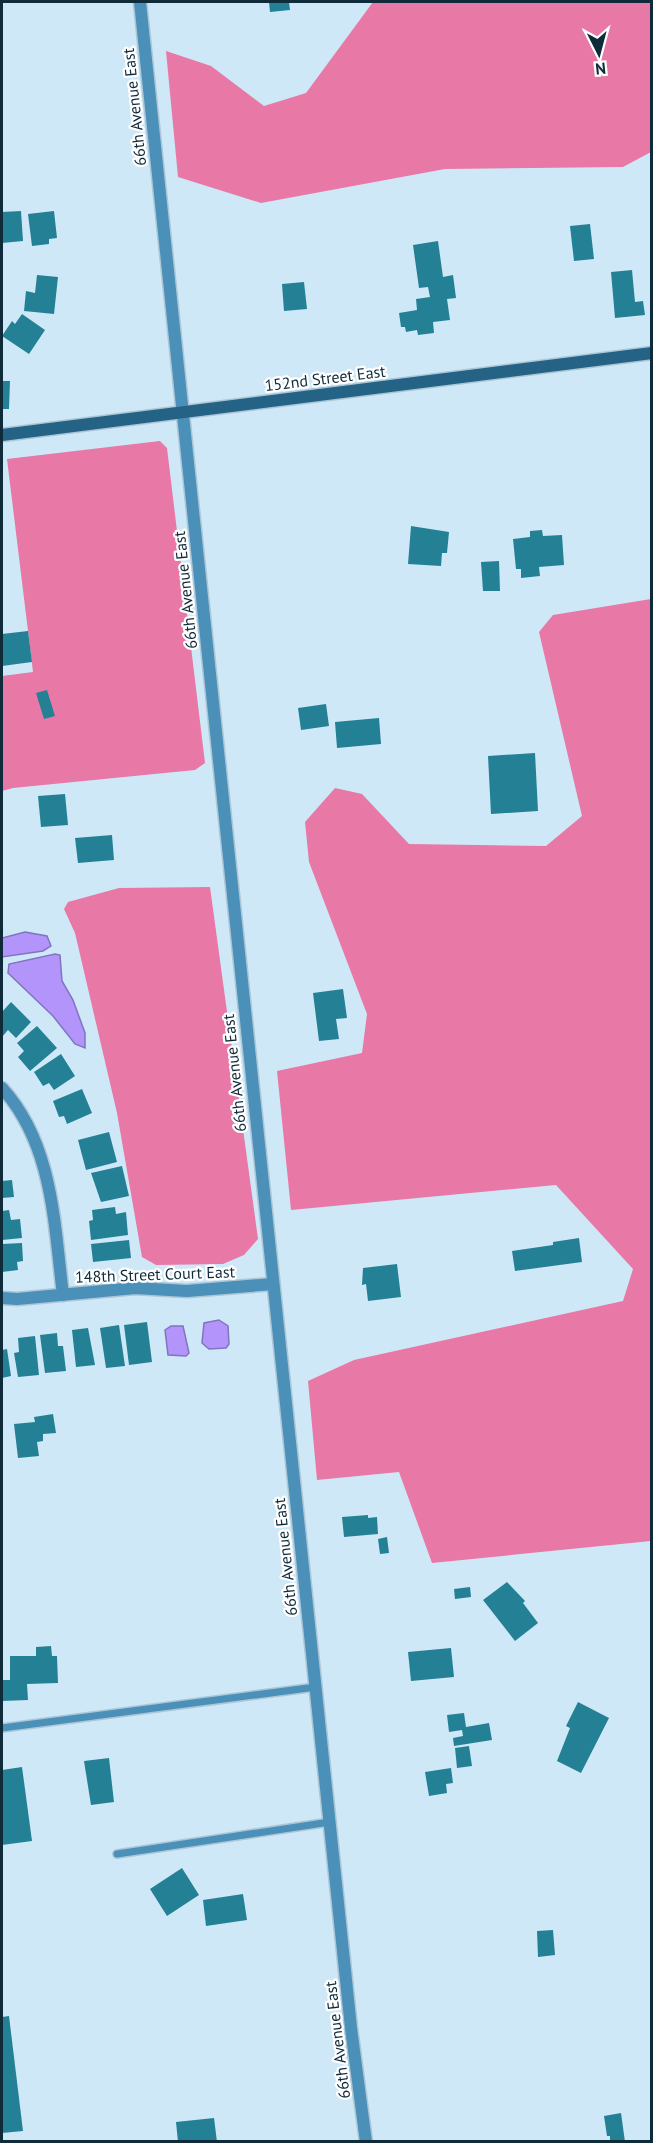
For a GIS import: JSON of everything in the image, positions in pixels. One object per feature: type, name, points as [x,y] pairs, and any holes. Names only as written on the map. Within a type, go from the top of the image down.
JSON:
[{"type":"street","name":"66th Avenue East","points":[[140,2],[273,1284],[366,2142]]},
{"type":"street","name":"152nd Street East","points":[[2,435],[651,353]]},
{"type":"street","points":[[2,1088],[31,1132],[46,1172],[63,1294]]},
{"type":"street","name":"148th Street Court East","points":[[2,1298],[135,1288],[187,1291],[273,1284]]},
{"type":"lane","points":[[2,1728],[316,1687]]},
{"type":"lane","points":[[117,1854],[330,1822]]},
{"type":"shaded area","points":[[373,2],[651,2],[651,152],[623,167],[445,169],[261,203],[178,177],[166,51],[211,66],[264,106],[306,93]]},
{"type":"shaded area","points":[[160,441],[167,448],[205,763],[195,770],[2,791],[2,676],[33,672],[7,459]]},
{"type":"shaded area","points":[[651,599],[651,1541],[432,1563],[399,1472],[317,1480],[308,1381],[354,1360],[623,1301],[633,1269],[556,1185],[291,1210],[277,1071],[362,1053],[367,1014],[309,862],[305,822],[335,788],[362,794],[409,844],[546,846],[582,816],[539,632],[553,615]]},
{"type":"shaded area","points":[[210,887],[258,1239],[244,1255],[223,1264],[156,1265],[142,1257],[117,1113],[75,933],[64,909],[68,902],[119,888]]},
{"type":"shaded area","points":[[25,932],[47,936],[51,946],[43,951],[2,957],[2,938]]},
{"type":"shaded area","points":[[55,954],[60,955],[62,981],[73,1000],[85,1033],[85,1048],[75,1044],[53,1016],[8,973],[9,964]]},
{"type":"shaded area","points":[[219,1320],[228,1326],[229,1344],[226,1348],[209,1349],[202,1343],[204,1323]]},
{"type":"shaded area","points":[[171,1326],[183,1326],[189,1353],[186,1356],[168,1355],[165,1330]]},
{"type":"building","points":[[269,2],[289,2],[290,10],[270,12]]},
{"type":"building","points":[[21,211],[23,241],[2,243],[2,212]]},
{"type":"building","points":[[54,211],[57,238],[49,239],[49,244],[32,246],[28,214]]},
{"type":"building","points":[[590,224],[594,259],[574,261],[570,226]]},
{"type":"building","points":[[438,241],[443,277],[453,275],[456,298],[447,299],[450,320],[433,322],[434,333],[418,335],[417,330],[406,332],[405,327],[401,327],[399,313],[417,310],[416,299],[430,297],[428,287],[419,288],[413,245]]},
{"type":"building","points":[[632,270],[635,302],[643,301],[645,315],[615,318],[611,272]]},
{"type":"building","points":[[37,275],[58,277],[54,314],[24,311],[26,291],[35,293]]},
{"type":"building","points":[[304,282],[307,309],[284,311],[282,284]]},
{"type":"building","points":[[22,314],[45,330],[29,354],[2,336],[12,321],[15,324]]},
{"type":"building","points":[[2,381],[10,381],[9,409],[2,409]]},
{"type":"building","points":[[411,526],[449,532],[447,553],[442,553],[441,566],[408,564]]},
{"type":"building","points":[[542,530],[543,536],[562,535],[564,565],[539,567],[540,576],[521,578],[521,569],[516,569],[513,539],[530,537],[530,531]]},
{"type":"building","points":[[499,561],[500,591],[483,591],[481,562]]},
{"type":"building","points":[[28,631],[32,662],[2,666],[2,634]]},
{"type":"building","points":[[47,690],[55,716],[44,719],[36,693]]},
{"type":"building","points":[[326,704],[329,726],[301,730],[298,708]]},
{"type":"building","points":[[379,718],[381,744],[337,748],[335,722]]},
{"type":"building","points":[[535,753],[538,811],[491,814],[488,756]]},
{"type":"building","points":[[65,794],[68,825],[41,827],[38,796]]},
{"type":"building","points":[[112,835],[114,860],[78,863],[75,838]]},
{"type":"building","points":[[343,989],[347,1018],[336,1019],[339,1039],[319,1041],[313,993]]},
{"type":"building","points":[[11,1002],[31,1022],[16,1038],[8,1030],[2,1037],[2,1012]]},
{"type":"building","points":[[37,1026],[57,1048],[30,1071],[18,1057],[24,1051],[17,1043]]},
{"type":"building","points":[[61,1054],[75,1076],[54,1090],[49,1083],[43,1086],[34,1072]]},
{"type":"building","points":[[82,1089],[92,1113],[67,1124],[64,1116],[59,1117],[53,1101]]},
{"type":"building","points":[[109,1132],[117,1162],[86,1170],[78,1140]]},
{"type":"building","points":[[122,1166],[129,1196],[101,1202],[91,1173]]},
{"type":"building","points":[[12,1180],[14,1197],[2,1198],[2,1181]]},
{"type":"building","points":[[115,1207],[116,1214],[126,1212],[128,1235],[91,1240],[89,1221],[93,1220],[92,1210]]},
{"type":"building","points":[[9,1210],[11,1220],[20,1219],[22,1238],[2,1240],[2,1211]]},
{"type":"building","points":[[579,1238],[582,1262],[515,1271],[512,1251],[553,1245],[553,1242]]},
{"type":"building","points":[[129,1240],[131,1258],[93,1262],[91,1244]]},
{"type":"building","points":[[22,1243],[23,1261],[17,1262],[18,1270],[2,1272],[2,1244]]},
{"type":"building","points":[[397,1264],[401,1297],[368,1301],[366,1284],[362,1285],[363,1268]]},
{"type":"building","points":[[147,1322],[152,1362],[129,1365],[124,1325]]},
{"type":"building","points":[[119,1325],[125,1366],[106,1368],[100,1328]]},
{"type":"building","points":[[88,1328],[95,1365],[76,1367],[72,1330]]},
{"type":"building","points":[[57,1333],[58,1346],[63,1346],[66,1371],[45,1373],[40,1335]]},
{"type":"building","points":[[35,1336],[39,1375],[18,1377],[14,1353],[19,1352],[18,1338]]},
{"type":"building","points":[[7,1349],[11,1376],[2,1378],[2,1350]]},
{"type":"building","points":[[53,1414],[56,1433],[43,1434],[43,1441],[37,1442],[39,1456],[18,1458],[14,1424],[35,1422],[34,1417]]},
{"type":"building","points":[[368,1515],[368,1518],[377,1517],[378,1534],[344,1537],[342,1517]]},
{"type":"building","points":[[387,1537],[389,1553],[380,1554],[378,1539]]},
{"type":"building","points":[[507,1582],[525,1601],[523,1603],[538,1623],[515,1641],[483,1600]]},
{"type":"building","points":[[470,1587],[471,1597],[455,1599],[454,1589]]},
{"type":"building","points":[[51,1646],[52,1656],[57,1656],[58,1683],[27,1684],[28,1700],[2,1701],[2,1680],[10,1680],[10,1656],[36,1656],[36,1647]]},
{"type":"building","points":[[451,1648],[454,1677],[411,1681],[408,1652]]},
{"type":"building","points":[[578,1702],[609,1718],[581,1773],[557,1761],[570,1728],[566,1726]]},
{"type":"building","points":[[464,1713],[466,1727],[489,1723],[492,1740],[454,1746],[453,1738],[463,1736],[462,1730],[449,1732],[447,1715]]},
{"type":"building","points":[[469,1746],[472,1766],[457,1768],[455,1748]]},
{"type":"building","points":[[109,1758],[114,1802],[91,1805],[84,1761]]},
{"type":"building","points":[[22,1767],[32,1841],[2,1845],[2,1770]]},
{"type":"building","points":[[451,1768],[453,1783],[446,1784],[447,1793],[429,1796],[425,1772]]},
{"type":"building","points":[[182,1868],[199,1895],[167,1916],[150,1889]]},
{"type":"building","points":[[243,1894],[247,1920],[206,1926],[203,1900]]},
{"type":"building","points":[[553,1930],[555,1955],[538,1957],[537,1931]]},
{"type":"building","points":[[9,2016],[23,2131],[2,2133],[2,2017]]},
{"type":"building","points":[[621,2113],[625,2142],[610,2142],[604,2116]]},
{"type":"building","points":[[214,2118],[217,2142],[178,2142],[176,2122]]}]
